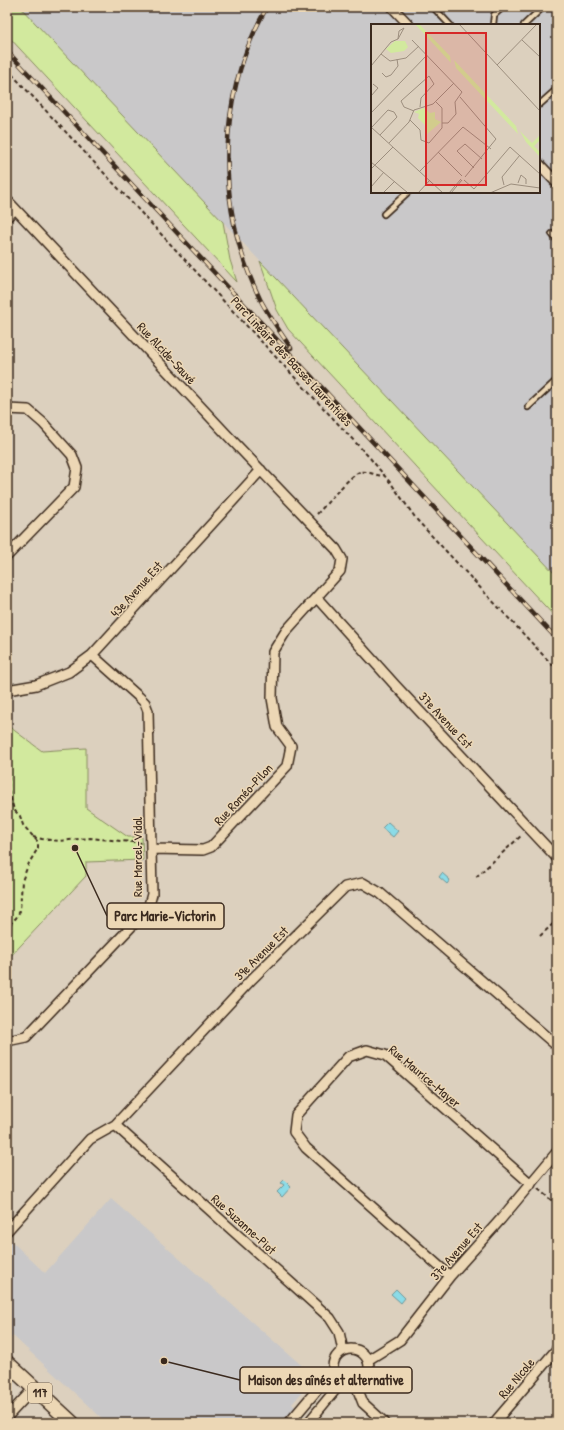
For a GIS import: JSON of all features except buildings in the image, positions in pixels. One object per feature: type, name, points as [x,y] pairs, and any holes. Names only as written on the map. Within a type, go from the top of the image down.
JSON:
[{"type":"main road","name":"117","points":[[7,1363],[72,1423]]},
{"type":"street","points":[[394,8],[408,24]]},
{"type":"street","points":[[540,165],[557,183]]},
{"type":"street","name":"Rue Alcide-Sauvé","points":[[7,200],[225,433],[312,519]]},
{"type":"street","points":[[7,217],[15,209]]},
{"type":"street","points":[[7,409],[28,410],[43,423],[72,455],[77,468],[74,487],[7,556]]},
{"type":"street","name":"43e Avenue Est","points":[[7,690],[36,685],[70,672],[92,655],[262,470]]},
{"type":"street","name":"Rue Roméo-Pilon","points":[[151,846],[203,850],[211,847],[287,766],[291,746],[277,727],[272,698],[274,652],[286,631],[340,571],[342,559],[312,519]]},
{"type":"street","name":"37e Avenue Est","points":[[317,598],[557,858]]},
{"type":"street","name":"Rue Marcel-Vidal","points":[[7,1041],[26,1037],[148,909],[152,894],[148,711],[145,703],[139,697],[92,655]]},
{"type":"street","name":"39e Avenue Est","points":[[7,1231],[90,1139],[115,1125],[252,979],[345,887],[363,883],[380,893],[557,1046]]},
{"type":"street","name":"Rue Maurice-Mayer","points":[[450,1276],[306,1148],[294,1132],[296,1115],[348,1057],[367,1050],[385,1055],[531,1184]]},
{"type":"street","name":"Rue Suzanne-Piot","points":[[115,1125],[330,1318],[339,1332],[343,1351]]},
{"type":"street","name":"37e Avenue Est","points":[[368,1360],[400,1340],[450,1276],[531,1184],[557,1152]]},
{"type":"street","points":[[350,1349],[358,1350],[364,1354],[368,1360],[370,1366],[368,1374],[362,1382],[356,1385],[341,1383],[333,1371],[333,1363],[337,1356],[343,1351],[350,1349]]},
{"type":"street","name":"Rue Nicole","points":[[494,1423],[557,1349]]},
{"type":"street","points":[[289,1423],[333,1371]]},
{"type":"street","points":[[308,1423],[341,1383]]},
{"type":"street","points":[[356,1385],[362,1403],[385,1423]]},
{"type":"street","points":[[7,1417],[34,1388]]},
{"type":"lane","points":[[433,7],[449,24]]},
{"type":"lane","points":[[493,24],[494,15],[502,7]]},
{"type":"lane","points":[[525,24],[543,7]]},
{"type":"lane","points":[[540,104],[557,89]]},
{"type":"lane","points":[[384,214],[407,193]]},
{"type":"lane","points":[[552,234],[557,240]]},
{"type":"lane","points":[[528,407],[557,380]]},
{"type":"path","name":"Parc Linéaire des Basses Laurentides","points":[[7,69],[385,475],[417,520],[557,670]]},
{"type":"path","points":[[312,519],[356,474],[365,471],[382,476],[385,475]]},
{"type":"path","points":[[7,770],[9,776],[8,795],[14,810],[20,816],[23,825],[38,842],[38,848],[22,881],[20,911],[9,925],[10,938],[7,949]]},
{"type":"path","points":[[476,877],[529,828]]},
{"type":"path","points":[[33,837],[59,841],[90,838],[151,846]]},
{"type":"path","points":[[540,936],[557,920]]},
{"type":"path","points":[[531,1184],[557,1205]]},
{"type":"shaded area","points":[[20,7],[557,7],[557,576]]},
{"type":"shaded area","points":[[111,1199],[315,1377],[292,1404],[311,1423],[107,1423],[13,1336],[7,1342],[7,1239],[8,1238],[45,1273]]},
{"type":"green space","points":[[7,7],[20,7],[223,222],[230,260],[237,282],[7,35]]},
{"type":"green space","points":[[260,261],[557,576],[557,619],[288,329],[277,310]]},
{"type":"green space","points":[[7,725],[42,751],[86,748],[86,808],[128,837],[142,837],[143,860],[86,862],[86,876],[7,960]]},
{"type":"water","points":[[388,822],[398,831],[393,837],[382,828]]},
{"type":"water","points":[[442,873],[450,880],[447,884],[439,877]]},
{"type":"water","points":[[284,1180],[291,1187],[282,1197],[277,1192],[284,1185],[281,1183]]},
{"type":"water","points":[[396,1289],[405,1298],[401,1303],[391,1294]]},
{"type":"railway","points":[[267,7],[250,41],[238,77],[231,114],[228,152],[229,190],[235,227],[245,264],[260,299],[291,348]]},
{"type":"railway","points":[[7,51],[557,639]]},
{"type":"place","name":"Parc Marie-Victorin","points":[[75,848]]},
{"type":"place","name":"Maison des aînés et alternative","points":[[164,1361]]}]
